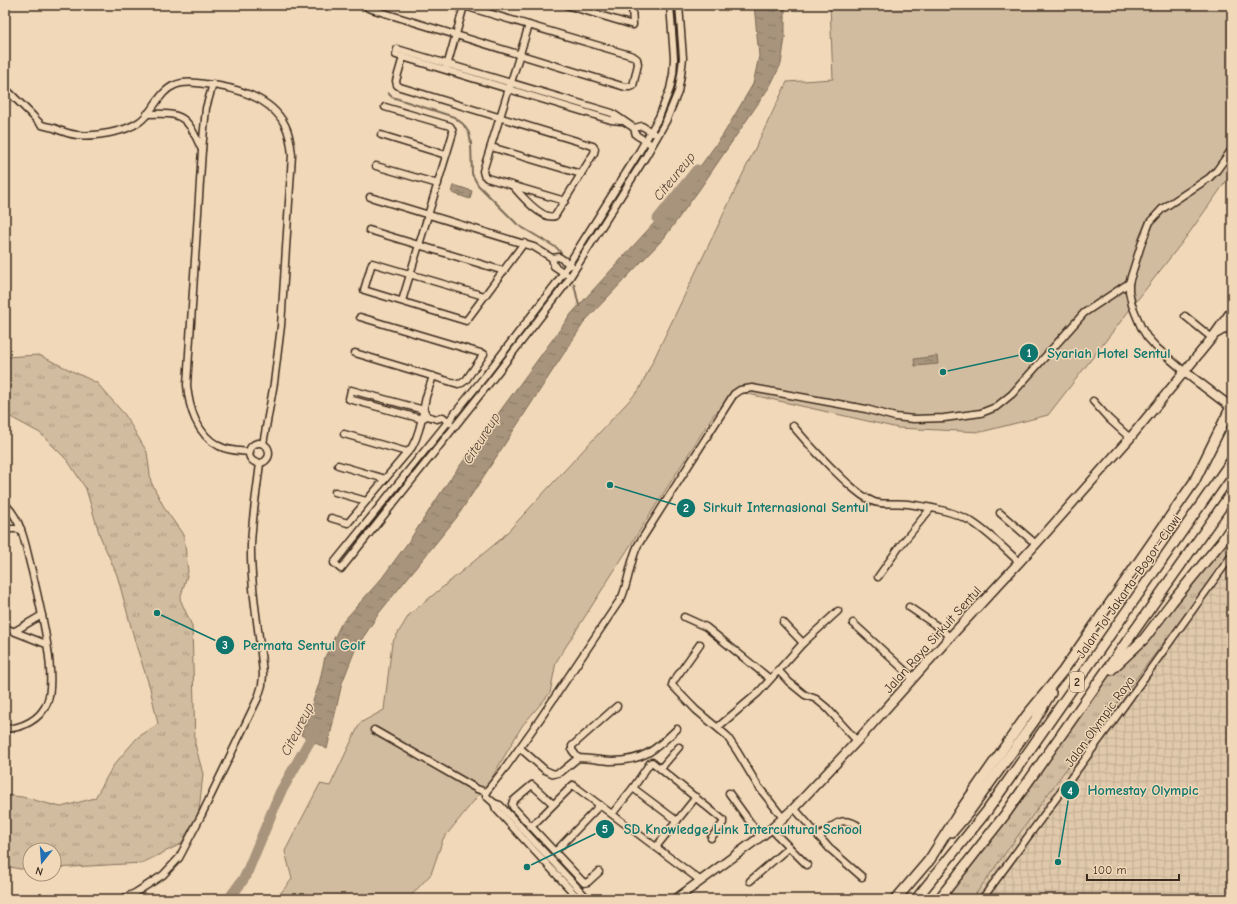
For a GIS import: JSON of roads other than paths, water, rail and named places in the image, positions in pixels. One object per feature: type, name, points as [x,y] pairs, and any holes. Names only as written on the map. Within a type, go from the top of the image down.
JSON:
[{"type":"highway","points":[[896,899],[928,862],[962,808],[1027,715],[1063,671],[1194,482],[1231,406]]},
{"type":"highway","name":"Jalan Tol Jakarta–Bogor–Ciawi","points":[[916,899],[987,811],[1232,460]]},
{"type":"highway","name":"2","points":[[939,899],[1004,816],[1232,492]]},
{"type":"highway","points":[[1095,686],[1144,639],[1172,602],[1222,542],[1232,526]]},
{"type":"main road","points":[[1214,337],[1232,310]]},
{"type":"main road","points":[[1214,337],[1232,324]]},
{"type":"main road","name":"Jalan Raya Sirkuit Sentul","points":[[676,899],[771,829],[794,808],[1036,544],[1130,438],[1214,337]]},
{"type":"main road","points":[[1185,372],[1231,406]]},
{"type":"street","points":[[366,5],[368,8],[456,35],[520,54],[626,87],[633,86],[638,64],[637,59],[633,56],[463,6],[456,35],[447,67]]},
{"type":"street","points":[[566,5],[633,25],[632,5]]},
{"type":"street","points":[[670,5],[674,58],[673,74],[665,105],[646,141],[563,272],[490,369],[334,563],[342,569],[491,381],[576,268],[653,145],[672,108],[682,75],[683,58],[679,5]]},
{"type":"street","points":[[529,25],[483,171],[487,178],[565,201]]},
{"type":"street","points":[[447,67],[403,57],[396,54],[397,49],[447,67],[510,86],[612,113],[634,128],[636,135],[653,145]]},
{"type":"street","points":[[403,57],[396,81],[397,85],[400,87],[593,146],[595,149],[565,201],[552,218],[529,203],[512,185]]},
{"type":"street","points":[[5,88],[42,124],[77,135],[98,134],[121,130],[139,122],[166,91],[173,86],[192,82],[213,84],[239,90],[271,107],[286,125],[292,155],[282,326],[263,444]]},
{"type":"street","points":[[213,84],[206,108],[202,150],[187,385],[189,403],[196,422],[210,440],[224,448],[250,452]]},
{"type":"street","points":[[385,107],[450,126],[453,133],[402,301]]},
{"type":"street","points":[[147,114],[172,114],[186,120],[202,150]]},
{"type":"street","points":[[634,128],[642,126],[658,136]]},
{"type":"street","points":[[381,135],[446,155]]},
{"type":"street","points":[[491,147],[581,174]]},
{"type":"street","points":[[1185,372],[1157,348],[1147,337],[1132,306],[1129,283],[1150,222],[1162,209],[1209,178],[1217,170],[1232,149]]},
{"type":"street","points":[[376,166],[438,184]]},
{"type":"street","points":[[370,197],[534,247],[552,258],[559,257],[576,268]]},
{"type":"street","points":[[369,230],[504,270]]},
{"type":"street","points":[[484,296],[372,263],[364,290],[466,321],[524,244]]},
{"type":"street","points":[[552,258],[554,266],[570,276]]},
{"type":"street","points":[[486,792],[520,748],[622,596],[627,584],[632,559],[638,545],[734,394],[740,390],[752,388],[866,409],[895,417],[914,419],[944,418],[981,413],[996,407],[1012,394],[1084,313],[1129,283]]},
{"type":"street","points":[[1185,316],[1214,337]]},
{"type":"street","points":[[356,353],[458,384],[462,383],[484,354],[360,317]]},
{"type":"street","points":[[331,518],[348,523],[407,452],[417,438],[433,376]]},
{"type":"street","points":[[424,415],[349,399],[351,390],[437,419],[443,417],[454,426]]},
{"type":"street","points":[[1093,401],[1109,419],[1130,438]]},
{"type":"street","points":[[437,419],[437,424],[448,434]]},
{"type":"street","points":[[793,426],[831,468],[867,499],[880,504],[903,503],[931,508],[971,521],[1019,562]]},
{"type":"street","points":[[344,434],[407,452]]},
{"type":"street","points":[[256,444],[263,444],[268,449],[269,453],[267,460],[257,463],[251,459],[250,452],[250,449],[256,444]]},
{"type":"street","points":[[122,899],[135,893],[163,875],[179,858],[202,816],[258,698],[263,675],[255,610],[252,574],[252,544],[260,463]]},
{"type":"street","points":[[338,465],[385,479]]},
{"type":"street","points":[[335,492],[366,501]]},
{"type":"street","points":[[5,516],[6,505]]},
{"type":"street","points":[[5,729],[28,724],[36,719],[46,704],[50,690],[50,675],[42,615],[21,529],[6,505]]},
{"type":"street","points":[[878,578],[900,546],[931,508]]},
{"type":"street","points":[[1000,513],[1036,544]]},
{"type":"street","points":[[5,529],[21,529]]},
{"type":"street","name":"Jalan Olympic Raya","points":[[982,899],[1108,730],[1232,555]]},
{"type":"street","points":[[909,607],[937,626],[950,637]]},
{"type":"street","points":[[718,727],[758,693],[804,643],[838,611]]},
{"type":"street","points":[[15,631],[42,615]]},
{"type":"street","points":[[684,617],[706,627],[770,679]]},
{"type":"street","points":[[783,622],[804,643]]},
{"type":"street","points":[[853,623],[913,678]]},
{"type":"street","points":[[5,628],[46,644]]},
{"type":"street","points":[[700,644],[672,685],[696,710],[726,735],[758,786],[783,818]]},
{"type":"street","points":[[778,670],[789,682],[805,695],[816,699],[827,708],[857,741]]},
{"type":"street","points":[[578,758],[572,750],[572,746],[617,706]]},
{"type":"street","points":[[520,748],[545,770],[554,774],[561,772],[578,758],[611,761],[638,757],[655,750],[678,729]]},
{"type":"street","points":[[374,730],[486,792]]},
{"type":"street","points":[[661,768],[679,747]]},
{"type":"street","points":[[612,814],[652,762],[723,820],[723,823],[711,838]]},
{"type":"street","points":[[553,804],[532,785],[513,801],[512,804],[531,827],[584,883],[588,882],[599,872]]},
{"type":"street","points":[[531,827],[573,785],[701,881]]},
{"type":"street","points":[[633,788],[677,821]]},
{"type":"street","points":[[486,792],[486,796],[494,803],[500,805],[588,899]]},
{"type":"street","points":[[729,793],[760,836]]},
{"type":"street","points":[[656,847],[696,797]]},
{"type":"street","points":[[494,803],[496,809],[579,899]]},
{"type":"street","points":[[555,852],[600,805]]},
{"type":"street","points":[[794,808],[835,854],[862,877]]},
{"type":"street","points":[[819,837],[843,820],[857,825]]},
{"type":"street","points":[[771,829],[808,865]]},
{"type":"street","points":[[750,881],[789,847]]},
{"type":"water","points":[[754,5],[785,5],[785,38],[781,64],[770,86],[699,190],[664,238],[585,321],[457,517],[379,613],[355,650],[342,683],[327,749],[301,735],[319,684],[325,657],[341,624],[382,578],[409,541],[448,482],[572,313],[677,198],[723,135],[753,84],[759,56]]},
{"type":"water","points":[[454,185],[472,191],[470,199],[452,193]]},
{"type":"water","points":[[937,356],[938,364],[915,366],[914,359]]},
{"type":"waterway","points":[[388,93],[392,97],[454,117],[463,124],[469,133],[471,143],[472,174],[478,185],[518,225],[557,248],[561,253]]},
{"type":"waterway","name":"Citeureup","points":[[658,219],[697,170]]},
{"type":"waterway","points":[[574,284],[579,306]]},
{"type":"waterway","name":"Citeureup","points":[[229,899],[245,877],[280,793],[317,728]]},
{"type":"place","name":"Syariah Hotel Sentul","points":[[943,372]]},
{"type":"place","name":"Sirkuit Internasional Sentul","points":[[610,485]]},
{"type":"place","name":"Permata Sentul Golf","points":[[157,613]]},
{"type":"place","name":"Homestay Olympic","points":[[1058,862]]},
{"type":"place","name":"SD Knowledge Link Intercultural School","points":[[527,867]]}]
